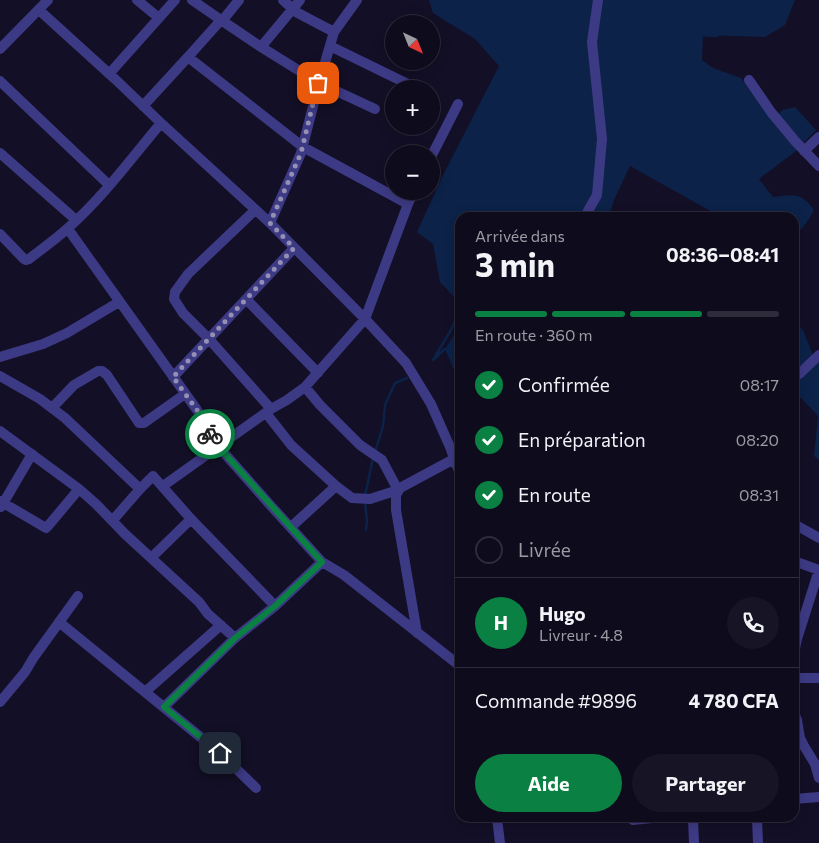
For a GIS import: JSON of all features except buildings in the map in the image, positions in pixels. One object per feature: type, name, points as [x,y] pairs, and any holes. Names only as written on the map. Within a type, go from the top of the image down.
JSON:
[{"type":"street","points":[[0,49],[48,0]]},
{"type":"street","points":[[137,0],[159,18]]},
{"type":"street","points":[[109,74],[175,0]]},
{"type":"street","points":[[192,0],[318,83],[375,109]]},
{"type":"street","points":[[143,106],[239,0]]},
{"type":"street","points":[[282,0],[293,9],[334,32]]},
{"type":"street","points":[[261,47],[300,0]]},
{"type":"street","points":[[270,223],[302,147],[318,83],[334,32],[356,0]]},
{"type":"street","points":[[587,212],[597,195],[602,139],[592,42],[598,0]]},
{"type":"street","points":[[38,10],[270,223],[406,362],[431,404],[454,459],[398,490],[365,499],[352,498],[291,445],[268,411],[209,339],[183,312],[174,299],[175,292],[188,274],[255,210]]},
{"type":"street","points":[[330,46],[400,80]]},
{"type":"street","points":[[188,57],[302,147],[408,204]]},
{"type":"street","points":[[749,80],[771,112],[819,166]]},
{"type":"street","points":[[0,81],[110,185]]},
{"type":"street","points":[[437,145],[458,104]]},
{"type":"street","points":[[0,234],[26,260],[29,259],[68,229],[110,185],[161,123]]},
{"type":"street","points":[[804,151],[819,137]]},
{"type":"street","points":[[0,153],[76,220]]},
{"type":"street","points":[[162,486],[305,387],[365,319],[410,200]]},
{"type":"street","points":[[68,229],[197,410],[218,446],[291,528],[322,562],[344,576],[455,662]]},
{"type":"street","points":[[173,377],[294,248]]},
{"type":"street","points":[[246,299],[318,373]]},
{"type":"street","points":[[0,357],[43,344],[74,329],[119,302]]},
{"type":"street","points":[[799,374],[819,355]]},
{"type":"street","points":[[52,408],[74,385],[98,371],[102,371],[107,375],[139,423],[144,423],[185,394]]},
{"type":"street","points":[[0,376],[40,400],[65,418],[140,490]]},
{"type":"street","points":[[305,387],[320,405],[360,445],[382,460],[398,490],[396,510],[417,633]]},
{"type":"street","points":[[0,431],[79,489],[235,638]]},
{"type":"street","points":[[32,454],[1,505],[46,528],[79,489]]},
{"type":"street","points":[[113,520],[153,476],[191,519],[275,606]]},
{"type":"street","points":[[291,528],[336,486]]},
{"type":"street","points":[[151,558],[191,519]]},
{"type":"street","points":[[799,527],[819,538]]},
{"type":"street","points":[[164,707],[235,638],[275,606],[322,562]]},
{"type":"street","points":[[799,563],[819,570],[799,633]]},
{"type":"street","points":[[0,702],[25,672],[78,596]]},
{"type":"street","points":[[59,622],[220,753],[256,788]]},
{"type":"street","points":[[145,692],[221,625]]},
{"type":"street","points":[[799,678],[819,678]]},
{"type":"street","points":[[799,732],[819,778]]},
{"type":"street","points":[[799,799],[819,797]]},
{"type":"street","points":[[497,822],[500,843]]},
{"type":"street","points":[[693,822],[694,843]]},
{"type":"street","points":[[757,822],[758,843]]},
{"type":"water","points":[[429,0],[795,0],[785,25],[765,37],[703,35],[702,60],[713,68],[741,78],[776,118],[782,110],[795,107],[816,130],[796,151],[759,179],[773,197],[796,196],[805,200],[814,210],[812,214],[799,231],[799,212],[712,212],[630,166],[610,212],[455,212],[455,298],[440,282],[433,244],[417,232],[432,200],[440,200],[440,182],[499,66],[475,39],[440,17],[440,15],[433,13]]},
{"type":"water","points":[[799,326],[803,330],[813,355],[819,358],[819,460],[814,456],[818,416],[799,397]]},
{"type":"water","points":[[455,333],[455,369],[453,368],[445,349]]},
{"type":"waterway","points":[[699,35],[716,36],[720,34]]},
{"type":"waterway","points":[[445,349],[433,360],[455,321]]},
{"type":"waterway","points":[[375,452],[383,426],[385,405],[395,383],[407,378]]},
{"type":"waterway","points":[[365,496],[373,458]]},
{"type":"waterway","points":[[365,502],[366,530]]},
{"type":"way so far","points":[[210,434],[197,410],[173,377],[294,248],[270,223],[301,153],[318,83]]},
{"type":"route","points":[[210,434],[218,446],[322,562],[275,606],[235,638],[164,707],[220,753]]}]
